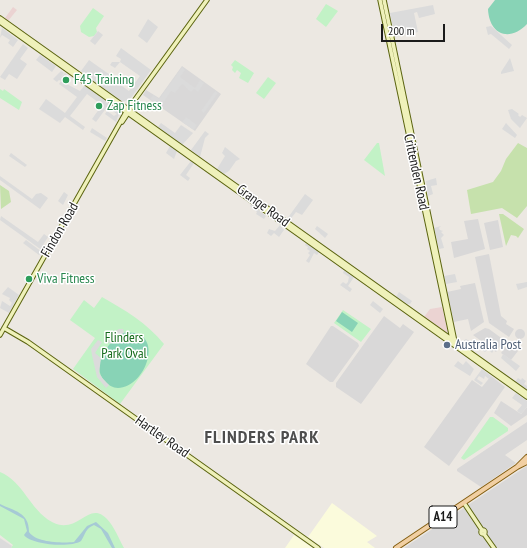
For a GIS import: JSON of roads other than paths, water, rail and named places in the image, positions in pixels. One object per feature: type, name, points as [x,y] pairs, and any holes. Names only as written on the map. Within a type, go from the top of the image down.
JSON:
[{"type":"main road","name":"Findon Road","points":[[0,335],[123,118],[207,0]]},
{"type":"main road","name":"Crittenden Road","points":[[380,0],[453,342]]},
{"type":"main road","name":"Crittenden Road","points":[[384,0],[453,342]]},
{"type":"main road","name":"Grange Road","points":[[0,18],[89,84]]},
{"type":"main road","name":"Grange Road","points":[[0,22],[445,335],[527,397]]},
{"type":"main road","points":[[134,102],[134,115],[123,118],[121,106],[134,102]]},
{"type":"main road","name":"Grange Road","points":[[134,115],[527,393]]},
{"type":"main road","name":"Hartley Road","points":[[4,328],[28,342],[318,548]]},
{"type":"main road","points":[[445,335],[450,332]]},
{"type":"main road","name":"A14","points":[[517,467],[527,457]]},
{"type":"main road","name":"A14","points":[[396,548],[517,467],[527,462]]},
{"type":"main road","points":[[464,503],[494,548]]},
{"type":"water","points":[[0,504],[24,516],[29,532],[32,536],[37,538],[50,542],[74,542],[87,526],[96,522],[108,533],[115,548],[112,548],[101,529],[94,525],[87,530],[81,541],[76,543],[60,545],[34,541],[24,535],[27,531],[24,519],[0,506]]},
{"type":"place","name":"F45 Training","points":[[66,80]]},
{"type":"place","name":"Zap Fitness","points":[[99,106]]},
{"type":"place","name":"Viva Fitness","points":[[29,279]]},
{"type":"place","name":"Australia Post","points":[[447,345]]},
{"type":"district","name":"FLINDERS PARK","points":[[262,438]]},
{"type":"park label","name":"Flinders Park Oval","points":[[124,346]]}]
